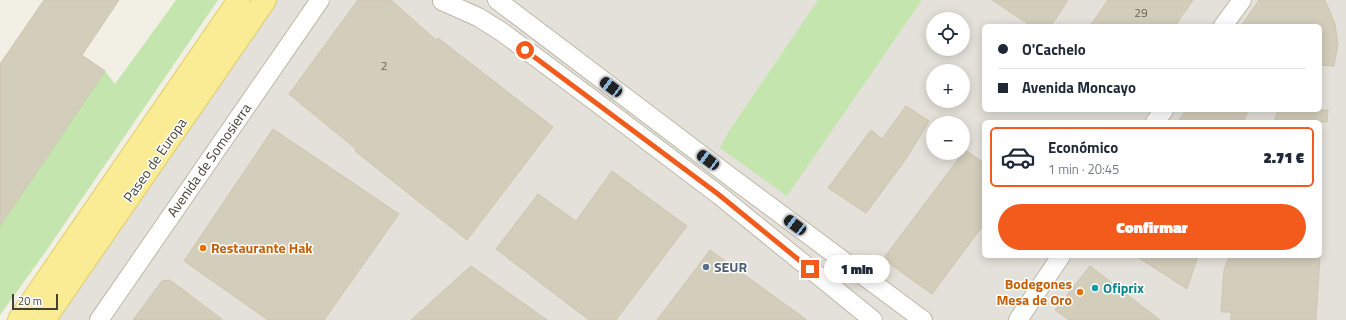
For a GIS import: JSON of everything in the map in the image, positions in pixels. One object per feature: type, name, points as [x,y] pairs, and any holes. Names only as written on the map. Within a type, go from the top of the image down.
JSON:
[{"type":"main road","name":"Paseo de Europa","points":[[19,320],[239,0]]},
{"type":"main road","name":"Paseo de Europa","points":[[44,320],[265,0]]},
{"type":"street","name":"Avenida de Somosierra","points":[[99,320],[320,0]]},
{"type":"street","points":[[442,0],[478,17],[502,32],[730,203],[873,320]]},
{"type":"street","points":[[497,0],[923,320]]},
{"type":"street","points":[[1224,24],[1242,0]]},
{"type":"street","points":[[730,203],[744,187]]},
{"type":"street","points":[[1018,320],[1060,258]]},
{"type":"shaded area","points":[[265,0],[1346,0],[1346,320],[44,320]]},
{"type":"green space","points":[[176,0],[218,0],[44,254],[0,315],[0,226],[105,71],[115,84]]},
{"type":"green space","points":[[818,0],[922,0],[787,196],[720,148],[729,131]]},
{"type":"building","points":[[44,0],[119,0],[82,55],[105,71],[0,226],[0,64]]},
{"type":"building","points":[[358,0],[391,0],[436,40],[438,38],[553,127],[467,240],[355,151],[356,149],[289,94]]},
{"type":"building","points":[[992,0],[1068,0],[1052,24],[1028,24]]},
{"type":"building","points":[[1108,0],[1193,0],[1176,24],[1091,24]]},
{"type":"building","points":[[1259,0],[1325,0],[1335,24],[1338,44],[1334,66],[1322,65],[1322,24],[1242,24]]},
{"type":"building","points":[[906,106],[926,119],[926,126],[906,159],[866,213],[828,188],[871,130],[882,139]]},
{"type":"building","points":[[1322,110],[1328,110],[1327,122],[1322,122],[1322,120],[1275,120],[1277,112],[1322,112]]},
{"type":"building","points":[[1185,112],[1247,112],[1245,120],[1179,120]]},
{"type":"building","points":[[273,129],[399,214],[324,320],[268,320],[184,261]]},
{"type":"building","points":[[970,153],[982,162],[982,227],[932,294],[883,259],[957,160],[970,160]]},
{"type":"building","points":[[612,171],[687,226],[616,320],[589,320],[496,249],[538,194],[576,221]]},
{"type":"building","points":[[710,250],[807,320],[657,320]]},
{"type":"building","points":[[1139,258],[1197,258],[1187,289]]},
{"type":"building","points":[[1228,258],[1320,258],[1316,320],[1231,320],[1231,312],[1221,312],[1224,270]]},
{"type":"building","points":[[471,266],[547,320],[411,320]]},
{"type":"building","name":"Ofiprix","points":[[1090,266],[1160,320],[1069,320],[1055,310]]},
{"type":"building","points":[[170,280],[223,320],[133,320],[162,281]]},
{"type":"place","name":"Restaurante Hak","points":[[203,248]]},
{"type":"place","name":"SEUR","points":[[706,267]]},
{"type":"place","name":"Ofiprix","points":[[1095,288]]},
{"type":"place","name":"Bodegones Mesa de Oro","points":[[1080,292]]},
{"type":"route","points":[[525,50],[718,194],[810,269]]}]
